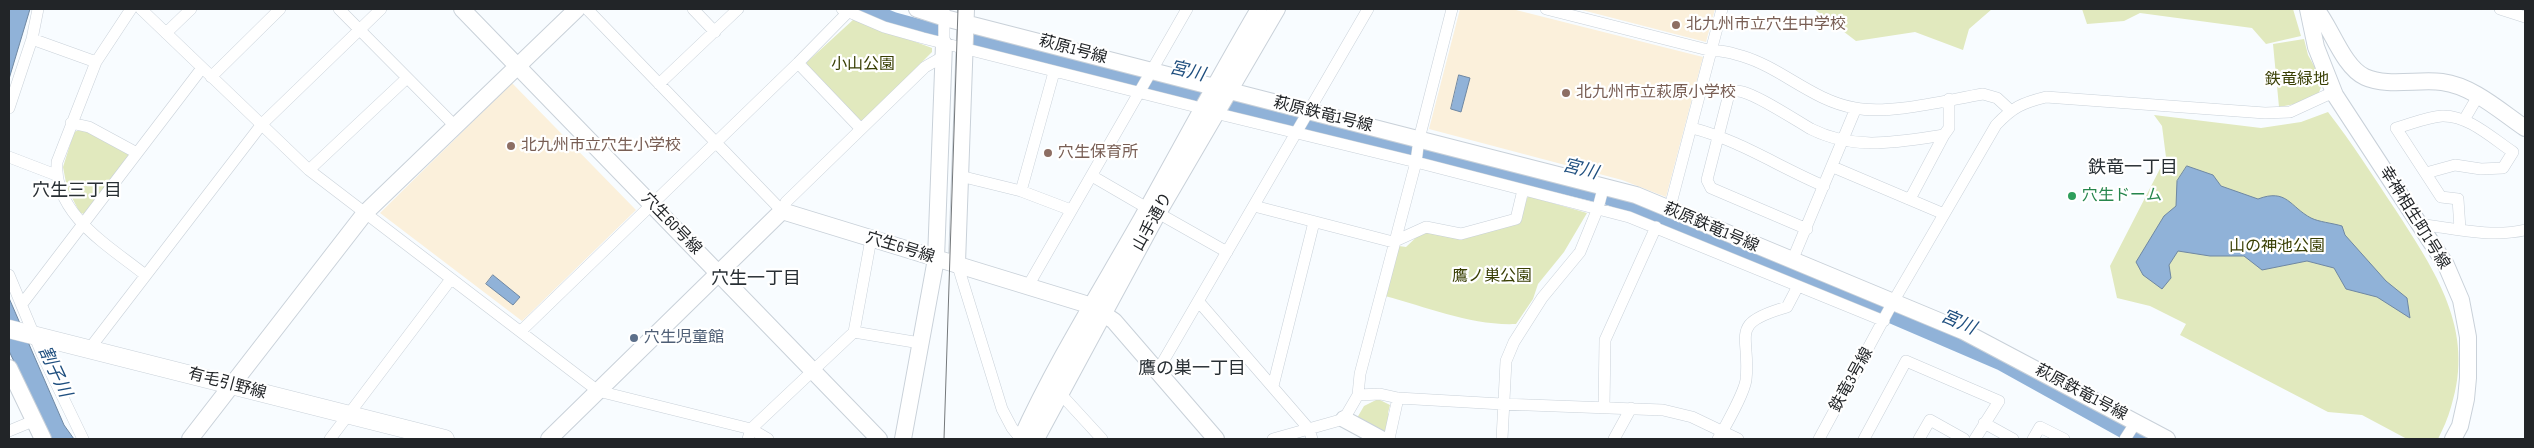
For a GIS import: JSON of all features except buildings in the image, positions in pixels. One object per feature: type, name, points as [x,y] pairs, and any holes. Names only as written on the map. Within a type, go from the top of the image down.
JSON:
[{"type":"main road","name":"有毛引野線","points":[[9,329],[445,439]]},
{"type":"street","points":[[9,108],[32,39],[38,9]]},
{"type":"street","points":[[131,9],[96,62],[57,162],[56,175],[62,192],[82,224],[144,274]]},
{"type":"street","points":[[141,9],[309,170],[598,390],[768,439]]},
{"type":"street","points":[[166,33],[191,9]]},
{"type":"street","points":[[211,77],[280,9]]},
{"type":"street","points":[[339,9],[455,126]]},
{"type":"street","points":[[90,348],[144,274],[262,124],[381,9]]},
{"type":"street","name":"穴生60号線","points":[[462,9],[879,439]]},
{"type":"street","points":[[190,439],[365,213],[576,9]]},
{"type":"street","points":[[587,9],[782,211]]},
{"type":"street","points":[[693,9],[715,32]]},
{"type":"street","points":[[659,84],[738,9]]},
{"type":"street","name":"萩原1号線","points":[[917,9],[966,16],[1149,73],[1215,100]]},
{"type":"street","points":[[1028,286],[1187,9]]},
{"type":"street","name":"山手通り","points":[[1021,439],[1054,388],[1215,100],[1260,9]]},
{"type":"street","name":"山手通り","points":[[1215,100],[1277,9]]},
{"type":"street","points":[[1157,372],[1368,9]]},
{"type":"street","points":[[1273,439],[1310,434],[1344,420],[1358,395],[1360,374],[1393,242],[1416,162],[1419,142],[1452,9]]},
{"type":"street","points":[[1546,9],[1712,52],[1721,50],[1762,62],[1832,102],[1856,108],[1888,109],[1983,94],[1997,98],[2010,110],[2024,102],[2046,96],[2182,107],[2290,112],[2327,95],[2334,95]]},
{"type":"street","points":[[1669,210],[1722,9]]},
{"type":"street","name":"幸神相生町1号線","points":[[2308,9],[2316,47],[2334,95],[2446,265],[2461,300],[2468,337],[2466,399],[2460,426],[2453,439]]},
{"type":"street","points":[[2316,9],[2348,62],[2364,77],[2392,82],[2442,82],[2466,89],[2525,128]]},
{"type":"street","points":[[2500,9],[2525,17]]},
{"type":"street","points":[[521,331],[651,203],[798,63],[847,10],[944,52],[965,49],[1140,92],[1215,100],[1298,131],[1523,190],[1601,197],[1656,227],[1884,321]]},
{"type":"street","points":[[903,439],[936,259],[945,13]]},
{"type":"street","points":[[966,16],[958,263],[1002,409],[1012,428],[1021,439]]},
{"type":"street","points":[[32,39],[96,62]]},
{"type":"street","points":[[549,439],[719,275],[782,211],[786,202],[925,68],[939,59],[944,52]]},
{"type":"street","points":[[798,63],[862,129]]},
{"type":"street","points":[[22,304],[202,68]]},
{"type":"street","points":[[1022,191],[1054,72]]},
{"type":"street","points":[[309,170],[407,78]]},
{"type":"street","points":[[1807,228],[1712,188],[1707,180],[1729,94],[1736,91],[1748,94],[1813,130],[1843,142],[1896,143],[1944,136]]},
{"type":"street","points":[[2464,120],[2478,96]]},
{"type":"street","name":"萩原鉄竜1号線","points":[[1215,100],[1306,115],[1419,142],[1601,197],[1636,195],[1963,331],[2134,424],[2167,439]]},
{"type":"street","points":[[1910,199],[1949,128],[1949,100]]},
{"type":"street","points":[[1792,261],[1833,167],[1856,108]]},
{"type":"street","name":"鉄竜3号線","points":[[1820,439],[1893,302],[1996,126],[2010,110]]},
{"type":"street","points":[[2426,173],[2455,165],[2481,169],[2503,168],[2513,152],[2464,120],[2453,116],[2439,116],[2396,128],[2441,197],[2458,200],[2460,229]]},
{"type":"street","points":[[71,123],[89,127],[137,154]]},
{"type":"street","points":[[1692,128],[1719,135],[1785,170],[1824,186]]},
{"type":"street","points":[[9,158],[56,175]]},
{"type":"street","points":[[1833,167],[1944,214]]},
{"type":"street","points":[[960,176],[1022,191],[1071,210]]},
{"type":"street","points":[[1092,176],[1227,252]]},
{"type":"street","points":[[1254,206],[1393,242],[1426,228],[1460,234],[1516,219],[1523,190]]},
{"type":"street","points":[[1502,439],[1502,404],[1506,361],[1514,342],[1542,298],[1580,252],[1601,197]]},
{"type":"street","name":"穴生6号線","points":[[782,211],[936,259],[958,263],[1098,309]]},
{"type":"street","points":[[1273,386],[1314,222]]},
{"type":"street","points":[[2418,224],[2475,232],[2512,233],[2525,230]]},
{"type":"street","points":[[1604,407],[1606,340],[1656,227]]},
{"type":"street","points":[[750,434],[813,370],[854,332],[871,239]]},
{"type":"street","points":[[9,275],[22,304],[32,334],[83,439]]},
{"type":"street","points":[[330,439],[451,279]]},
{"type":"street","points":[[1720,435],[1746,382],[1744,338],[1749,324],[1762,314],[1787,307],[1798,286]]},
{"type":"street","points":[[1199,302],[1273,386],[1310,434]]},
{"type":"street","points":[[1098,309],[1216,439]]},
{"type":"street","points":[[854,332],[920,343]]},
{"type":"street","points":[[1864,439],[1906,361],[1999,401],[1975,439]]},
{"type":"street","points":[[9,368],[43,439]]},
{"type":"street","points":[[1054,388],[1102,439]]},
{"type":"street","name":"山手通り","points":[[1036,439],[1054,388]]},
{"type":"street","points":[[1358,395],[1380,394],[1398,398],[1502,404],[1663,410],[1692,416],[1720,435],[1738,439]]},
{"type":"street","points":[[1389,439],[1398,398]]},
{"type":"street","points":[[1614,439],[1631,408]]},
{"type":"street","points":[[1344,420],[1381,439]]},
{"type":"street","points":[[1919,439],[1930,420],[1964,439]]},
{"type":"street","points":[[9,431],[34,421]]},
{"type":"street","points":[[1984,423],[2013,439]]},
{"type":"street","points":[[2126,438],[2134,424]]},
{"type":"street","points":[[2033,439],[2040,426],[2064,439]]},
{"type":"shaded area","name":"北九州市立萩原小学校","points":[[1460,9],[1512,9],[1703,57],[1666,197],[1622,180],[1429,129]]},
{"type":"shaded area","name":"北九州市立穴生中学校","points":[[1578,9],[1715,9],[1706,42]]},
{"type":"shaded area","name":"北九州市立穴生小学校","points":[[512,83],[636,210],[522,321],[380,213]]},
{"type":"green space","points":[[1814,9],[1992,9],[1969,29],[1963,50],[1915,32],[1856,41]]},
{"type":"green space","points":[[2082,9],[2293,9],[2301,36],[2266,44],[2252,28],[2140,13],[2124,21],[2087,24]]},
{"type":"green space","name":"小山公園","points":[[854,19],[932,48],[932,52],[863,121],[859,121],[807,67],[807,62]]},
{"type":"green space","name":"鉄竜緑地","points":[[2304,39],[2308,55],[2323,82],[2318,95],[2295,104],[2279,107],[2273,44]]},
{"type":"green space","name":"山の神池公園","points":[[2328,112],[2410,232],[2437,279],[2447,302],[2455,327],[2458,352],[2457,379],[2450,411],[2438,439],[2407,439],[2362,415],[2328,412],[2180,335],[2186,324],[2150,306],[2117,298],[2110,266],[2166,157],[2162,126],[2154,115],[2261,128],[2301,122]]},
{"type":"green space","points":[[79,130],[98,135],[128,152],[128,157],[85,214],[80,213],[67,188],[63,167],[74,132]]},
{"type":"green space","name":"鷹ノ巣公園","points":[[1528,196],[1587,213],[1564,252],[1538,284],[1533,299],[1516,324],[1499,324],[1466,319],[1385,296],[1399,246],[1406,247],[1423,231],[1459,239],[1518,223]]},
{"type":"green space","points":[[1378,399],[1390,405],[1388,413],[1391,419],[1386,437],[1357,418],[1364,406]]},
{"type":"water","points":[[9,9],[30,9],[9,79]]},
{"type":"water","points":[[1459,75],[1470,78],[1461,112],[1451,109]]},
{"type":"water","points":[[2187,166],[2213,175],[2221,186],[2258,199],[2268,196],[2282,197],[2311,218],[2342,226],[2345,235],[2386,281],[2407,298],[2410,318],[2377,297],[2346,289],[2334,268],[2307,261],[2262,270],[2244,256],[2210,256],[2178,251],[2169,265],[2171,278],[2162,289],[2143,275],[2136,262],[2164,216],[2176,206],[2177,181]]},
{"type":"water","points":[[493,275],[520,297],[513,305],[486,284]]},
{"type":"water","points":[[9,298],[64,425],[74,439],[51,439],[9,351]]},
{"type":"waterway","name":"宮川","points":[[866,9],[893,20],[937,32]]},
{"type":"waterway","name":"宮川","points":[[975,41],[1117,77],[1200,94],[1243,109],[1608,197],[1655,214],[2002,363],[2139,439]]},
{"type":"tram line","points":[[944,439],[958,9]]},
{"type":"place","name":"北九州市立穴生中学校","points":[[1676,25]]},
{"type":"place","name":"北九州市立萩原小学校","points":[[1566,93]]},
{"type":"place","name":"北九州市立穴生小学校","points":[[511,146]]},
{"type":"place","name":"穴生保育所","points":[[1048,153]]},
{"type":"place","name":"穴生ドーム","points":[[2072,196]]},
{"type":"place","name":"穴生児童館","points":[[634,338]]},
{"type":"district","name":"鉄竜一丁目","points":[[2133,168]]},
{"type":"district","name":"穴生三丁目","points":[[77,191]]},
{"type":"district","name":"穴生一丁目","points":[[756,279]]},
{"type":"district","name":"鷹の巣一丁目","points":[[1192,369]]},
{"type":"water label","name":"割子川","points":[[54,372]]}]
